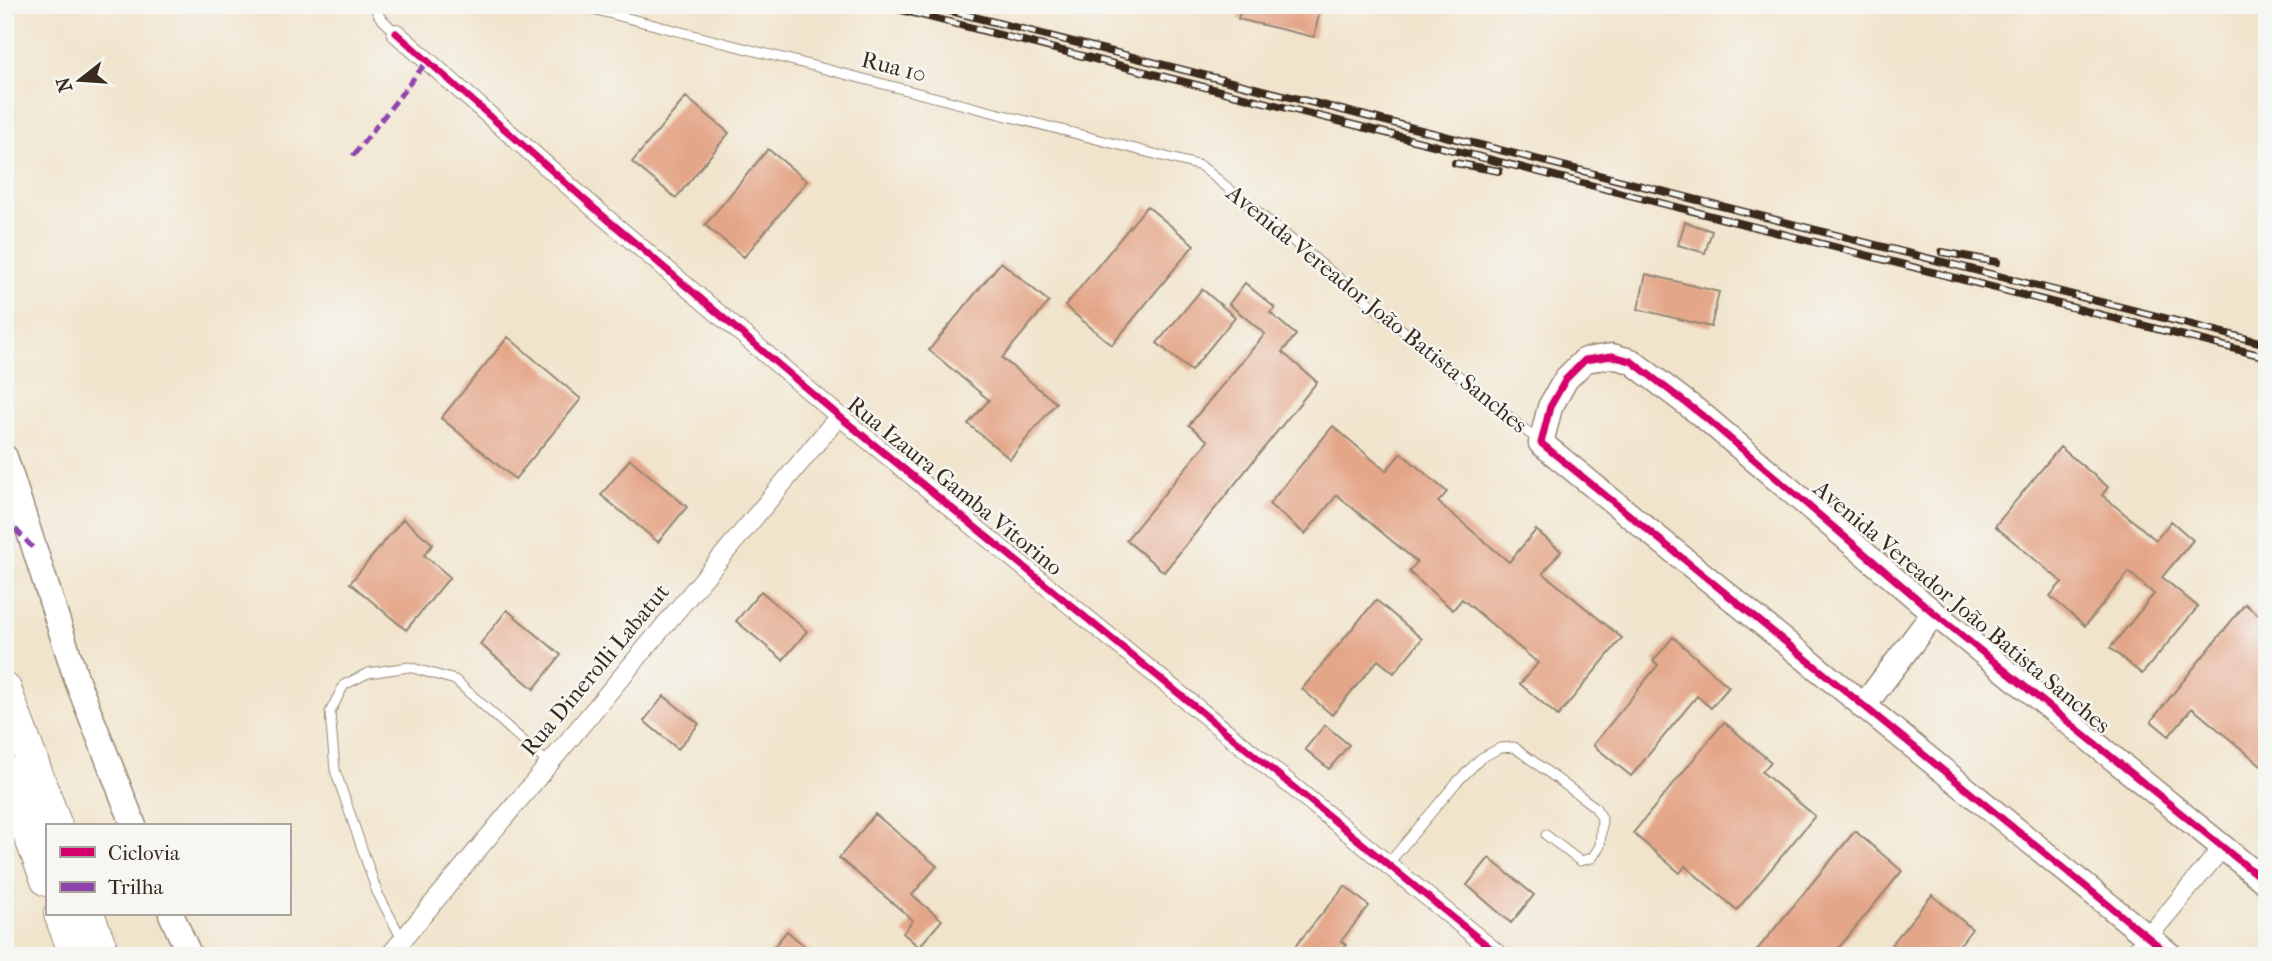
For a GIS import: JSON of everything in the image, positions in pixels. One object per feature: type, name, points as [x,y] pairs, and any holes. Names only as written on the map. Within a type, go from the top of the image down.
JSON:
[{"type":"highway","points":[[5,689],[55,824]]},
{"type":"highway","points":[[5,772],[46,877]]},
{"type":"highway","points":[[61,916],[76,956]]},
{"type":"highway","points":[[89,916],[104,956]]},
{"type":"street","name":"Rua Izaura Gamba Vitorino","points":[[397,33],[594,208],[839,416],[1500,956]]},
{"type":"street","name":"Avenida Vereador João Batista Sanches","points":[[2171,956],[1541,443],[1550,407],[1566,379],[1585,360],[1612,356],[1631,361],[1707,419],[1934,613],[2267,883]]},
{"type":"street","name":"Rua Dinerolli Labatut","points":[[389,956],[839,416]]},
{"type":"street","points":[[5,457],[77,681],[133,824]]},
{"type":"street","points":[[1863,707],[1934,613]]},
{"type":"street","points":[[2132,956],[2224,846]]},
{"type":"street","points":[[173,916],[190,956]]},
{"type":"lane","name":"Rua Izaura Gamba Vitorino","points":[[374,5],[379,16],[397,33]]},
{"type":"lane","name":"Rua 10","points":[[577,5],[1201,166]]},
{"type":"lane","name":"Avenida Vereador João Batista Sanches","points":[[1201,166],[1541,443]]},
{"type":"lane","points":[[402,939],[377,892],[335,770],[330,712],[344,685],[368,673],[410,667],[455,680],[549,764]]},
{"type":"lane","points":[[1388,864],[1456,783],[1482,758],[1500,748],[1514,747],[1595,807],[1602,818],[1600,846],[1592,858],[1580,861],[1546,835]]},
{"type":"building","points":[[1242,5],[1321,5],[1314,37],[1238,19]]},
{"type":"building","points":[[686,97],[729,133],[676,198],[632,162]]},
{"type":"building","points":[[768,149],[807,181],[744,257],[705,225]]},
{"type":"building","points":[[1147,206],[1194,245],[1112,345],[1065,306]]},
{"type":"building","points":[[1685,222],[1712,231],[1705,253],[1678,245]]},
{"type":"building","points":[[1001,262],[1049,302],[1002,358],[1056,403],[1010,459],[968,424],[989,400],[929,350]]},
{"type":"building","points":[[1646,274],[1719,292],[1711,327],[1638,309]]},
{"type":"building","points":[[1245,283],[1275,308],[1270,313],[1296,335],[1282,352],[1317,382],[1164,572],[1126,540],[1208,441],[1189,425],[1265,334],[1229,304]]},
{"type":"building","points":[[1202,289],[1235,317],[1191,371],[1157,343]]},
{"type":"building","points":[[508,337],[581,399],[515,479],[441,418]]},
{"type":"building","points":[[1333,426],[1386,471],[1401,453],[1447,492],[1438,502],[1509,562],[1536,530],[1561,551],[1543,573],[1622,638],[1558,716],[1520,684],[1538,663],[1462,599],[1453,610],[1409,572],[1417,562],[1337,495],[1305,534],[1269,504]]},
{"type":"building","points":[[2060,447],[2108,487],[2102,495],[2156,540],[2171,521],[2193,540],[2162,577],[2198,607],[2142,674],[2110,648],[2154,594],[2129,572],[2085,626],[2050,596],[2062,582],[1995,526]]},
{"type":"building","points":[[630,459],[687,507],[658,542],[601,495]]},
{"type":"building","points":[[403,519],[433,544],[424,555],[450,577],[406,630],[350,583]]},
{"type":"building","points":[[761,591],[807,631],[783,660],[736,621]]},
{"type":"building","points":[[1376,600],[1422,639],[1394,673],[1378,660],[1332,715],[1302,689]]},
{"type":"building","points":[[2245,604],[2267,622],[2267,770],[2192,708],[2169,736],[2151,721]]},
{"type":"building","points":[[507,610],[561,655],[534,689],[480,644]]},
{"type":"building","points":[[1673,637],[1729,687],[1711,708],[1697,696],[1631,776],[1593,745],[1658,665],[1653,661]]},
{"type":"building","points":[[664,696],[699,724],[678,749],[644,721]]},
{"type":"building","points":[[1724,722],[1771,762],[1762,772],[1815,816],[1737,910],[1685,866],[1680,873],[1633,833]]},
{"type":"building","points":[[1325,725],[1349,745],[1329,769],[1305,749]]},
{"type":"building","points":[[875,814],[937,866],[912,895],[942,920],[919,947],[903,933],[913,920],[839,858]]},
{"type":"building","points":[[1855,831],[1902,871],[1832,956],[1752,956]]},
{"type":"building","points":[[1489,858],[1534,895],[1511,923],[1467,885]]},
{"type":"building","points":[[1345,886],[1369,906],[1341,941],[1346,945],[1338,956],[1287,956]]},
{"type":"building","points":[[1932,895],[1972,929],[1951,956],[1882,956]]},
{"type":"building","points":[[787,931],[816,956],[766,956]]},
{"type":"railway","points":[[882,5],[2267,357]]},
{"type":"railway","points":[[927,5],[2267,344]]},
{"type":"railway","points":[[1455,163],[1499,171]]},
{"type":"railway","points":[[1942,252],[1997,262]]},
{"type":"marked path","points":[[353,156],[428,60]]},
{"type":"marked path","points":[[5,518],[35,550]]},
{"type":"cycle path","points":[[396,33],[594,208],[839,416],[1500,956]]},
{"type":"cycle path","points":[[2171,956],[1541,443],[1550,407],[1566,379],[1585,360],[1612,356],[1631,361],[1707,419],[1934,613],[2267,883]]}]
